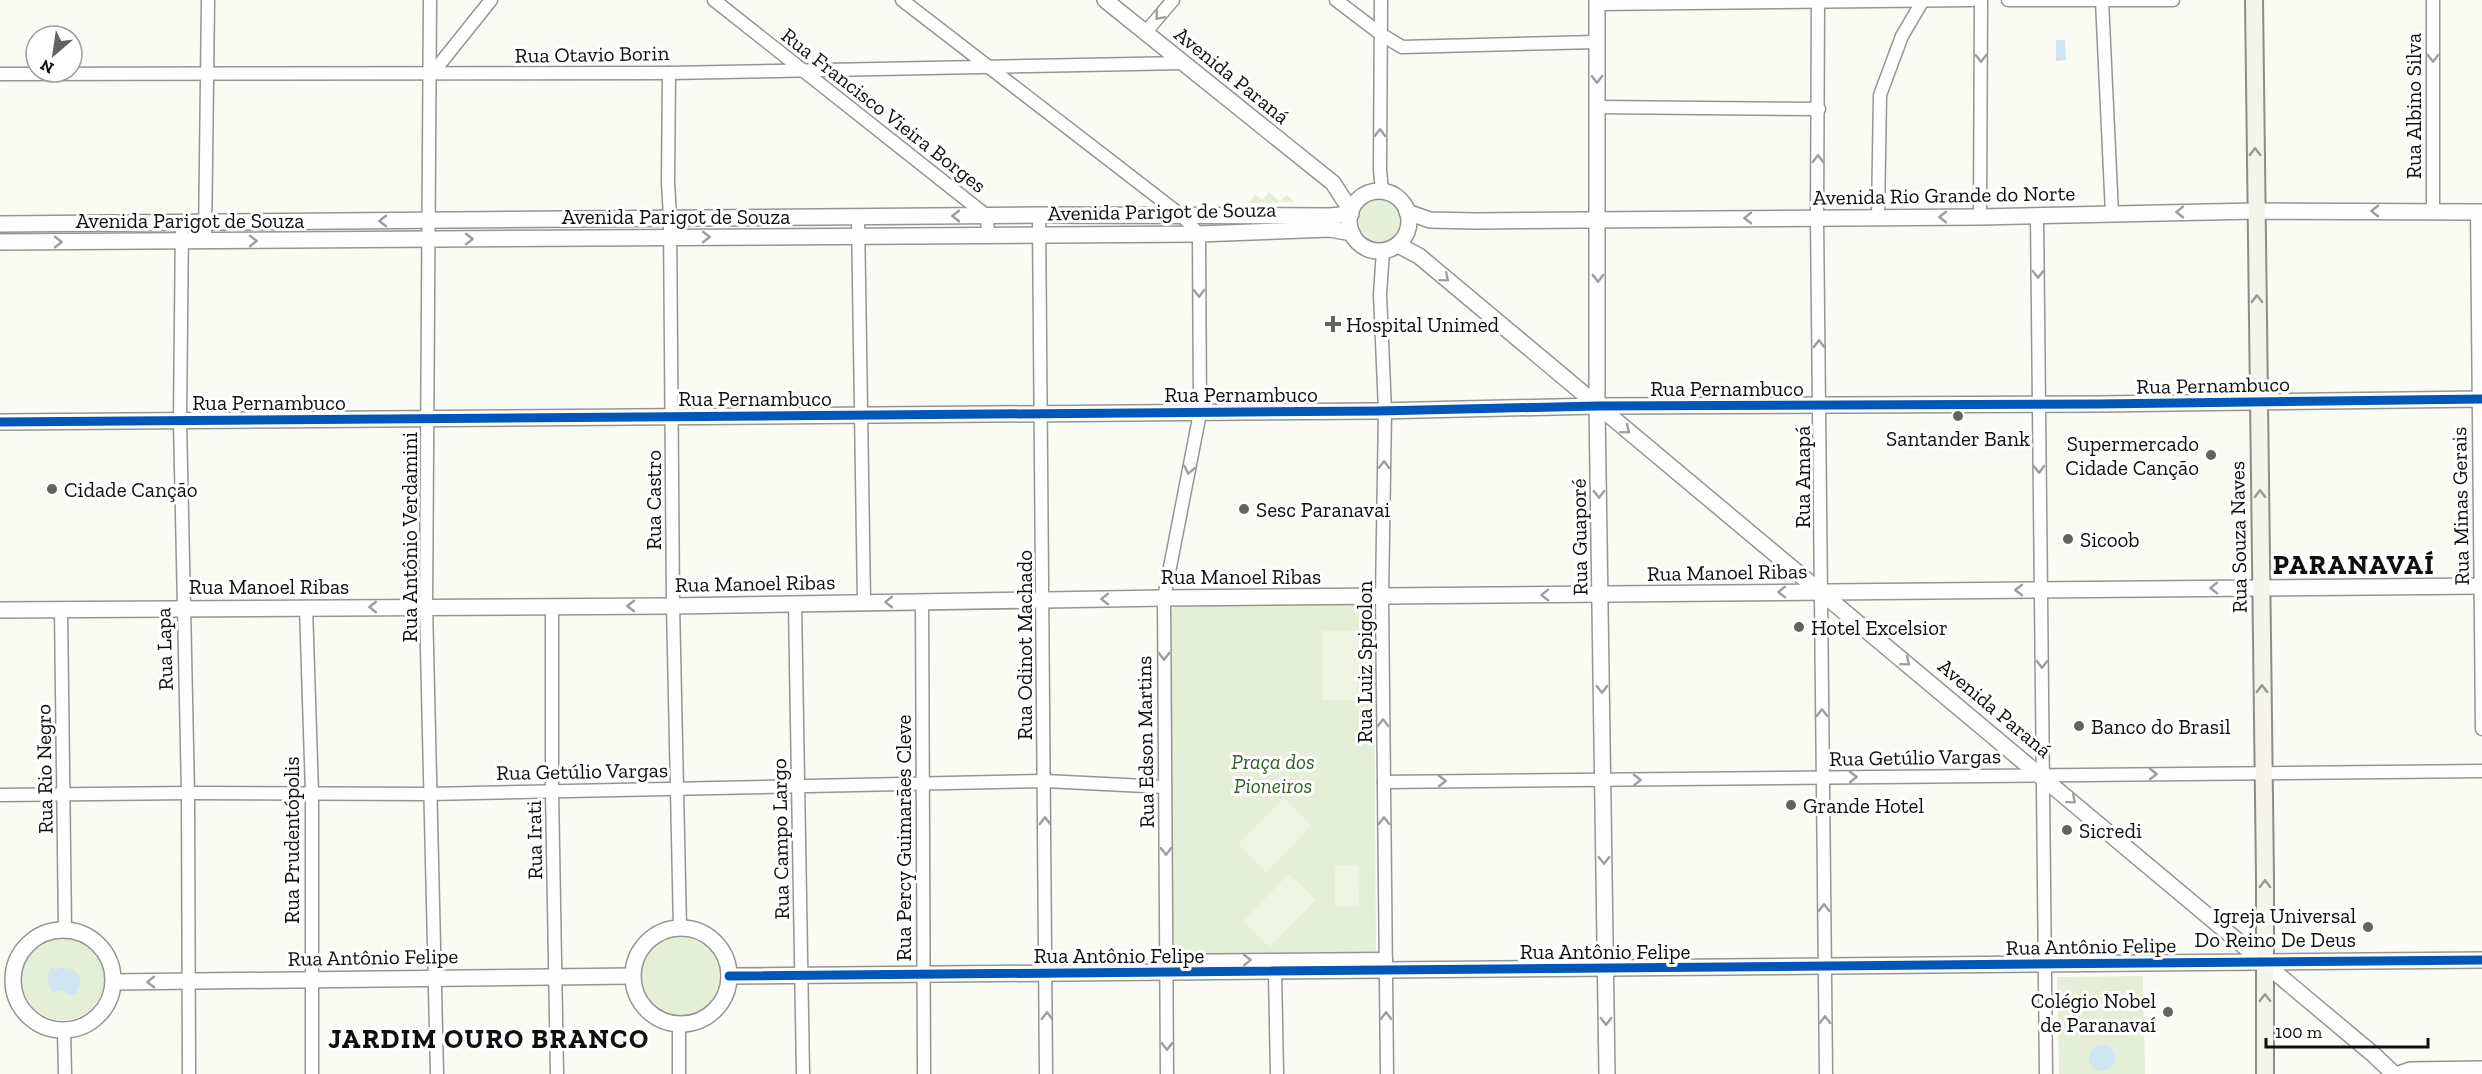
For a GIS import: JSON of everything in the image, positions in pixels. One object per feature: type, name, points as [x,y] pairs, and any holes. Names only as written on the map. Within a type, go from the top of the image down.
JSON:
[{"type":"main road","name":"Rua Souza Naves","points":[[2254,0],[2265,1074]]},
{"type":"street","points":[[205,241],[208,0]]},
{"type":"street","name":"Rua Antônio Verdamini","points":[[430,0],[426,606],[437,1074]]},
{"type":"street","points":[[431,75],[491,0]]},
{"type":"street","name":"Rua Francisco Vieira Borges","points":[[714,0],[987,216],[988,234]]},
{"type":"street","points":[[902,0],[1182,216],[1198,234]]},
{"type":"street","name":"Avenida Paraná","points":[[1105,0],[1333,183],[1351,212]]},
{"type":"street","points":[[1145,33],[1173,0]]},
{"type":"street","points":[[1336,0],[1382,35],[1402,47],[1597,42]]},
{"type":"street","points":[[1375,192],[1380,170],[1381,0]]},
{"type":"street","name":"Rua Amapá","points":[[1818,0],[1817,218],[1826,1074]]},
{"type":"street","points":[[1597,2],[1972,0]]},
{"type":"street","points":[[1980,217],[1981,0]]},
{"type":"street","points":[[2008,0],[2173,0]]},
{"type":"street","name":"Rua Albino Silva","points":[[2433,0],[2433,212]]},
{"type":"street","points":[[2102,1],[2112,214]]},
{"type":"street","name":"Rua Guaporé","points":[[1597,2],[1597,406],[1607,1074]]},
{"type":"street","points":[[1878,217],[1880,95],[1902,36],[1923,2]]},
{"type":"street","name":"Rua Otavio Borin","points":[[0,75],[669,73],[1184,63]]},
{"type":"street","name":"Rua Castro","points":[[669,73],[668,182],[673,606],[680,928]]},
{"type":"street","points":[[1598,107],[1819,109]]},
{"type":"street","name":"Avenida Paraná","points":[[1333,183],[1375,192]]},
{"type":"street","points":[[1375,192],[1398,199],[1407,212],[1408,227],[1404,238],[1398,245],[1383,250],[1373,250],[1362,246],[1352,233],[1351,212],[1357,202],[1375,192]]},
{"type":"street","name":"Avenida Rio Grande do Norte","points":[[1407,212],[1430,220],[1598,220],[1980,217],[2256,211],[2479,212]]},
{"type":"street","name":"Avenida Parigot de Souza","points":[[0,224],[1039,215],[1330,216],[1351,212]]},
{"type":"street","name":"Rua Minas Gerais","points":[[2479,212],[2482,729]]},
{"type":"street","name":"Rua Odinot Machado","points":[[1039,215],[1044,599],[1046,1074]]},
{"type":"street","points":[[2037,216],[2046,1074]]},
{"type":"street","points":[[858,217],[864,602]]},
{"type":"street","name":"Rua Lapa","points":[[182,222],[180,421],[182,607],[188,793],[189,1074]]},
{"type":"street","name":"Avenida Parigot de Souza","points":[[0,243],[1198,234],[1330,229],[1352,233]]},
{"type":"street","name":"Rua Edson Martins","points":[[1167,1074],[1164,598],[1200,413],[1198,234]]},
{"type":"street","name":"Avenida Paraná","points":[[1398,245],[1419,256],[2042,775],[2394,1074]]},
{"type":"street","name":"Rua Luiz Spigolon","points":[[1383,250],[1380,294],[1385,411],[1382,597],[1387,1074]]},
{"type":"street","name":"Rua Pernambuco","points":[[0,422],[1200,413],[1597,406],[2259,403],[2480,399]]},
{"type":"street","name":"Rua Manoel Ribas","points":[[0,609],[673,606],[1044,599],[2481,586]]},
{"type":"street","name":"Rua Percy Guimarães Cleve","points":[[922,601],[924,1074]]},
{"type":"street","name":"Rua Campo Largo","points":[[795,604],[803,1074]]},
{"type":"street","name":"Rua Irati","points":[[552,606],[552,791],[557,1074]]},
{"type":"street","name":"Rua Prudentópolis","points":[[306,607],[312,793],[310,979],[312,1074]]},
{"type":"street","name":"Rua Rio Negro","points":[[61,609],[65,929]]},
{"type":"street","name":"Rua Getúlio Vargas","points":[[1384,782],[2482,771]]},
{"type":"street","name":"Rua Getúlio Vargas","points":[[0,795],[429,794],[1045,782],[1165,787]]},
{"type":"street","points":[[680,928],[695,930],[709,937],[720,948],[727,961],[729,976],[727,991],[720,1005],[708,1016],[694,1023],[679,1024],[664,1022],[641,1004],[632,976],[635,962],[647,943],[665,930],[680,928]]},
{"type":"street","points":[[65,929],[81,932],[100,946],[112,966],[114,982],[111,997],[104,1010],[93,1021],[79,1028],[64,1030],[48,1028],[28,1015],[6,980],[22,950],[34,938],[49,931],[65,929]]},
{"type":"street","name":"Rua Antônio Felipe","points":[[729,976],[1046,973],[1167,967],[1386,965],[1605,969],[2482,960]]},
{"type":"street","name":"Rua Antônio Felipe","points":[[1167,967],[1275,972],[1386,965]]},
{"type":"street","points":[[1275,972],[1277,1074]]},
{"type":"street","name":"Rua Antônio Felipe","points":[[114,982],[632,976]]},
{"type":"street","points":[[679,1024],[679,1074]]},
{"type":"street","points":[[64,1030],[65,1074]]},
{"type":"street","points":[[2398,1074],[2410,1070],[2482,1069]]},
{"type":"green space","points":[[1269,192],[1280,202],[1286,195],[1295,202],[1249,203],[1255,195],[1262,200]]},
{"type":"green space","points":[[1379,199],[1388,200],[1395,205],[1400,212],[1400,230],[1395,237],[1388,242],[1379,243],[1370,242],[1363,237],[1358,230],[1357,221],[1358,212],[1363,205],[1370,200]]},
{"type":"green space","name":"Praça dos Pioneiros","points":[[1367,604],[1374,609],[1376,954],[1175,956],[1172,950],[1170,614],[1172,609],[1179,605]]},
{"type":"green space","points":[[1322,631],[1359,631],[1359,700],[1322,700]]},
{"type":"green space","points":[[1284,798],[1312,825],[1266,872],[1238,845]]},
{"type":"green space","points":[[1335,865],[1358,865],[1359,906],[1335,906]]},
{"type":"green space","points":[[1289,874],[1316,900],[1270,947],[1243,921]]},
{"type":"green space","points":[[680,937],[695,940],[708,949],[717,962],[720,977],[717,992],[708,1005],[695,1014],[680,1017],[665,1014],[652,1005],[643,992],[640,977],[643,962],[652,949],[665,940]]},
{"type":"green space","points":[[55,938],[71,938],[86,945],[97,956],[104,971],[101,995],[92,1008],[71,1020],[55,1020],[40,1013],[29,1002],[22,987],[22,971],[29,956],[40,945]]},
{"type":"green space","points":[[2143,976],[2145,1074],[2059,1074],[2057,977]]},
{"type":"water","points":[[2056,40],[2065,40],[2066,60],[2056,61]]},
{"type":"water","points":[[51,966],[56,970],[61,967],[75,970],[81,980],[77,993],[70,996],[62,990],[53,993],[48,980]]},
{"type":"water","points":[[2102,1045],[2111,1049],[2115,1058],[2111,1067],[2102,1071],[2093,1067],[2089,1058],[2093,1049]]},
{"type":"cycle path","points":[[0,422],[2482,399]]},
{"type":"cycle path","points":[[729,976],[2482,960]]},
{"type":"place","name":"Hospital Unimed","points":[[1333,324]]},
{"type":"place","name":"Santander Bank","points":[[1958,416]]},
{"type":"place","name":"Supermercado Cidade Canção","points":[[2211,455]]},
{"type":"place","name":"Cidade Canção","points":[[52,489]]},
{"type":"place","name":"Sesc Paranavai","points":[[1244,509]]},
{"type":"place","name":"Sicoob","points":[[2068,539]]},
{"type":"place","name":"Hotel Excelsior","points":[[1799,627]]},
{"type":"place","name":"Banco do Brasil","points":[[2079,726]]},
{"type":"place","name":"Grande Hotel","points":[[1791,805]]},
{"type":"place","name":"Sicredi","points":[[2067,830]]},
{"type":"place","name":"Igreja Universal Do Reino De Deus","points":[[2368,927]]},
{"type":"place","name":"Colégio Nobel de Paranavaí","points":[[2168,1012]]},
{"type":"district","name":"PARANAVAÍ","points":[[2354,565]]},
{"type":"district","name":"JARDIM OURO BRANCO","points":[[489,1039]]}]
